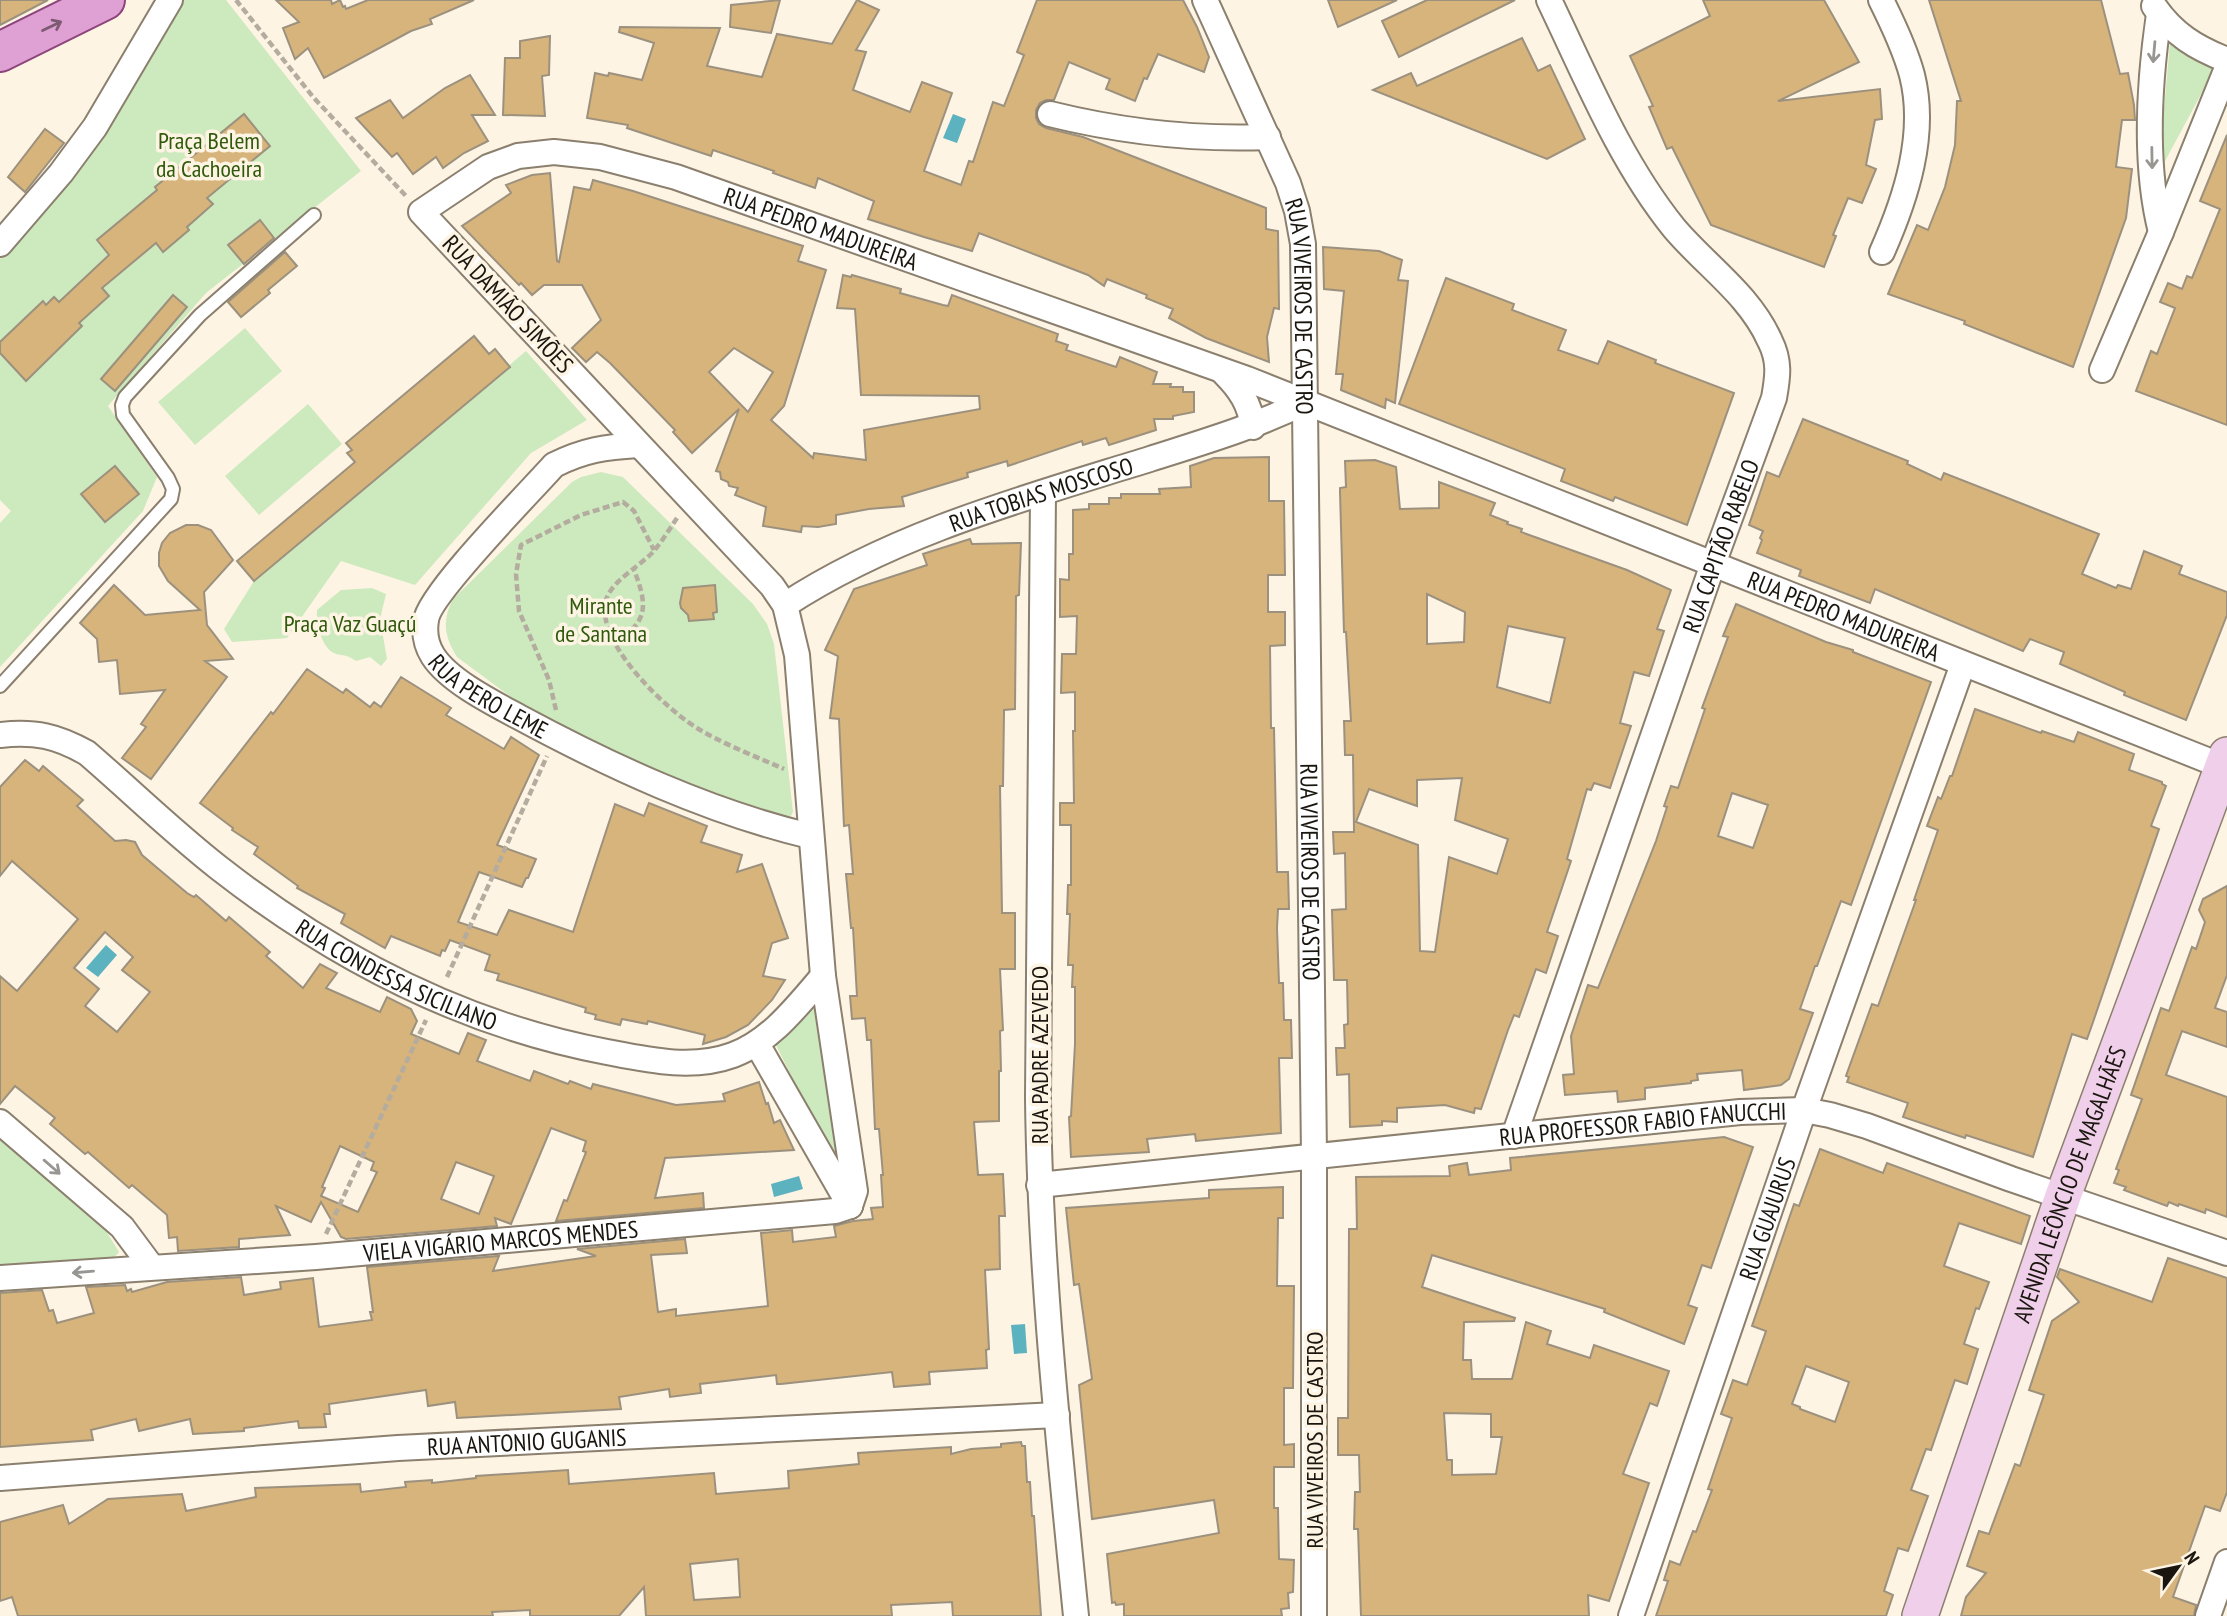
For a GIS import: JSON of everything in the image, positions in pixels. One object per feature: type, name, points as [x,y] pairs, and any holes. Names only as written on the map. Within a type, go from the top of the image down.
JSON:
[{"type":"main road","points":[[0,51],[94,2]]},
{"type":"main road","name":"AVENIDA LEÔNCIO DE MAGALHÃES","points":[[1920,1616],[2063,1196],[2226,763]]},
{"type":"street","points":[[0,244],[61,173],[95,127],[170,0]]},
{"type":"street","name":"RUA CAPITÃO RABELO","points":[[1514,1136],[1713,564],[1774,398],[1779,370],[1770,341],[1740,296],[1675,228],[1632,165],[1598,103],[1549,0]]},
{"type":"street","points":[[1881,0],[1895,27],[1912,76],[1917,117],[1912,166],[1899,213],[1882,252]]},
{"type":"street","name":"RUA VIVEIROS DE CASTRO","points":[[1201,3],[1288,183],[1303,244],[1314,1155],[1314,1616]]},
{"type":"street","points":[[2155,7],[2188,42],[2227,60]]},
{"type":"street","points":[[2155,7],[2151,90],[2152,156],[2161,232]]},
{"type":"street","points":[[2102,370],[2227,68]]},
{"type":"street","points":[[1051,114],[1135,132],[1183,137],[1268,137]]},
{"type":"street","name":"RUA PEDRO MADUREIRA","points":[[421,212],[488,167],[518,156],[554,152],[600,157],[676,177],[1305,402],[1963,664],[2226,763]]},
{"type":"street","name":"RUA DAMIÃO SIMÕES","points":[[421,212],[638,445],[691,497],[772,586],[785,605]]},
{"type":"street","points":[[1224,372],[1251,410],[1253,427]]},
{"type":"street","name":"RUA TOBIAS MOSCOSO","points":[[785,605],[838,572],[922,534],[1253,427],[1305,402]]},
{"type":"street","name":"RUA PERO LEME","points":[[638,445],[605,447],[577,453],[554,465],[440,591],[426,616],[425,635],[433,655],[446,671],[490,702],[556,737],[715,806],[810,836]]},
{"type":"street","name":"RUA PADRE AZEVEDO","points":[[1043,493],[1039,1185],[1076,1616]]},
{"type":"street","points":[[785,605],[797,654],[823,976],[855,1191],[849,1206]]},
{"type":"street","name":"RUA GUAJURUS","points":[[1631,1616],[1804,1110],[1963,664]]},
{"type":"street","name":"RUA CONDESSA SICILIANO","points":[[0,735],[41,734],[64,739],[87,753],[219,869],[290,920],[363,965],[436,1000],[496,1023],[578,1046],[660,1062],[707,1061],[732,1055],[757,1044],[823,976]]},
{"type":"street","points":[[757,1044],[849,1206]]},
{"type":"street","name":"RUA PROFESSOR FABIO FANUCCHI","points":[[1039,1185],[1740,1112],[1804,1110],[1867,1126],[2227,1253]]},
{"type":"street","points":[[0,1122],[122,1227],[151,1266]]},
{"type":"street","name":"VIELA VIGÁRIO MARCOS MENDES","points":[[0,1278],[370,1252],[835,1211],[849,1206]]},
{"type":"street","name":"RUA ANTONIO GUGANIS","points":[[0,1478],[398,1448],[1057,1415]]},
{"type":"street","points":[[2208,1616],[2227,1562]]},
{"type":"lane","points":[[0,686],[171,499],[173,494],[168,478],[123,415],[125,397],[233,283],[314,215]]},
{"type":"path","points":[[236,0],[313,97],[421,212]]},
{"type":"path","points":[[691,497],[654,550],[610,593],[605,604],[606,618],[614,641],[649,689],[700,730],[807,780]]},
{"type":"path","points":[[556,737],[556,711],[549,680],[519,611],[516,574],[521,545],[581,515],[624,502],[634,511],[654,550]]},
{"type":"path","points":[[614,641],[637,626],[644,610],[642,592],[634,570]]},
{"type":"green space","name":"Praça Belem da Cachoeira","points":[[177,0],[226,0],[361,171],[206,293],[108,406],[157,477],[143,511],[0,667],[0,523],[11,511],[0,500],[0,259],[64,185]]},
{"type":"green space","points":[[2170,43],[2219,61],[2158,174]]},
{"type":"green space","points":[[245,328],[282,371],[195,445],[158,402]]},
{"type":"green space","points":[[526,351],[587,420],[531,453],[415,585],[341,561],[287,638],[232,642],[224,629],[254,581]]},
{"type":"green space","points":[[308,404],[342,444],[259,515],[225,476]]},
{"type":"green space","name":"Mirante de Santana","points":[[601,472],[623,477],[753,604],[767,624],[774,644],[793,812],[788,821],[781,822],[558,732],[457,657],[453,650],[447,635],[446,621],[453,599],[572,482]]},
{"type":"green space","name":"Praça Vaz Guaçú","points":[[372,588],[386,594],[380,619],[387,659],[381,666],[370,657],[356,661],[329,650],[320,634],[317,621],[317,610],[341,590]]},
{"type":"green space","points":[[817,993],[828,1066],[837,1168],[773,1039]]},
{"type":"green space","points":[[0,1138],[106,1231],[119,1252],[107,1265],[0,1266]]},
{"type":"water","points":[[953,114],[966,119],[957,143],[943,138]]},
{"type":"water","points":[[106,945],[117,955],[98,977],[86,968]]},
{"type":"water","points":[[799,1176],[803,1189],[774,1197],[771,1184]]},
{"type":"water","points":[[1025,1324],[1027,1353],[1014,1354],[1011,1325]]},
{"type":"building","points":[[0,0],[48,0],[0,25]]},
{"type":"building","points":[[276,0],[331,0],[332,4],[340,0],[346,9],[368,0],[474,0],[430,19],[432,24],[411,31],[324,78],[308,48],[295,59],[283,28],[299,22]]},
{"type":"building","points":[[780,0],[771,33],[730,27],[731,5]]},
{"type":"building","points":[[857,0],[879,10],[856,50],[866,52],[853,90],[910,112],[922,82],[952,93],[924,171],[961,185],[969,161],[973,162],[993,102],[1004,106],[1024,55],[1017,52],[1037,0],[1183,0],[1209,57],[1204,72],[1158,54],[1135,101],[1106,89],[1110,79],[1069,62],[1054,100],[1040,103],[1036,118],[1039,124],[1046,128],[1083,137],[1266,208],[1266,229],[1278,231],[1279,309],[1274,308],[1267,337],[1269,362],[1206,338],[1169,318],[1173,309],[1146,298],[1147,295],[1107,279],[1104,286],[1088,275],[979,233],[972,251],[924,237],[868,219],[874,201],[818,178],[815,188],[713,150],[711,156],[627,128],[628,125],[587,118],[595,73],[642,80],[654,43],[619,32],[620,27],[720,28],[707,66],[762,77],[777,34],[832,44]]},
{"type":"building","points":[[1328,0],[1397,0],[1338,27]]},
{"type":"building","points":[[1427,0],[1515,0],[1399,57],[1382,21]]},
{"type":"building","points":[[1703,0],[1824,0],[1859,62],[1778,101],[1880,89],[1882,119],[1875,120],[1866,165],[1876,169],[1862,203],[1848,198],[1824,267],[1711,225],[1672,147],[1667,149],[1649,107],[1653,106],[1630,56],[1710,16]]},
{"type":"building","points":[[1929,0],[2101,0],[2120,74],[2128,73],[2134,105],[2135,120],[2122,120],[2116,167],[2132,169],[2126,218],[2073,367],[1964,324],[1965,321],[1888,294],[1917,225],[1928,230],[1945,187],[1955,145],[1957,101],[1961,101]]},
{"type":"building","points":[[550,36],[549,75],[542,76],[545,116],[503,115],[505,58],[520,58],[520,41]]},
{"type":"building","points":[[1522,38],[1538,71],[1550,65],[1585,139],[1547,159],[1373,90],[1411,73],[1417,86]]},
{"type":"building","points":[[470,75],[495,115],[472,115],[488,141],[443,168],[436,157],[413,174],[397,153],[392,157],[356,118],[390,100],[403,118],[445,88]]},
{"type":"building","points":[[244,114],[270,146],[207,198],[213,204],[187,227],[189,230],[163,252],[156,243],[102,288],[109,296],[79,323],[82,326],[26,381],[0,353],[0,342],[43,301],[46,305],[54,297],[59,302],[109,255],[97,240],[157,190],[155,187]]},
{"type":"building","points":[[45,129],[64,143],[25,192],[8,177]]},
{"type":"building","points":[[2227,135],[2227,425],[2136,391],[2151,351],[2157,354],[2175,308],[2160,302],[2168,283],[2182,289],[2187,276],[2192,278],[2220,209],[2200,201]]},
{"type":"building","points":[[550,173],[559,262],[574,187],[590,190],[593,180],[803,246],[798,261],[826,270],[784,406],[771,420],[813,458],[814,453],[866,460],[864,430],[980,409],[979,396],[861,395],[855,309],[837,308],[843,275],[852,275],[901,289],[900,293],[948,306],[952,295],[1058,334],[1056,341],[1068,345],[1066,350],[1116,367],[1120,357],[1157,372],[1153,384],[1171,384],[1170,387],[1183,387],[1183,392],[1194,392],[1194,412],[1173,416],[1173,419],[1154,419],[1156,430],[1109,445],[1106,438],[1083,445],[1082,441],[1008,466],[1007,461],[967,473],[968,477],[902,497],[904,506],[836,515],[836,524],[802,526],[801,532],[763,526],[766,507],[735,495],[738,488],[729,486],[728,482],[721,479],[720,472],[716,471],[739,409],[692,453],[673,432],[675,430],[610,363],[597,352],[586,362],[572,348],[601,320],[582,285],[544,285],[532,295],[462,226],[511,193],[506,185],[532,175]],"holes":[[[734,348],[773,372],[748,412],[709,372]]]},
{"type":"building","points":[[260,220],[274,238],[244,264],[228,245]]},
{"type":"building","points":[[1323,247],[1379,251],[1402,260],[1398,280],[1408,281],[1395,403],[1386,399],[1385,408],[1341,390],[1343,374],[1336,374],[1344,291],[1324,289]]},
{"type":"building","points":[[285,252],[297,266],[241,317],[228,302]]},
{"type":"building","points":[[1446,278],[1514,304],[1512,310],[1566,330],[1558,350],[1598,364],[1608,341],[1656,360],[1655,363],[1734,393],[1687,525],[1615,497],[1613,501],[1561,481],[1565,469],[1399,404]]},
{"type":"building","points":[[173,295],[187,307],[115,391],[101,379]]},
{"type":"building","points":[[474,336],[489,354],[495,349],[510,367],[254,581],[237,561],[355,462],[347,453],[352,450],[346,443]]},
{"type":"building","points":[[1803,419],[1908,461],[1907,464],[1941,480],[1944,473],[2099,534],[2082,574],[2116,588],[2118,585],[2131,589],[2144,551],[2182,566],[2179,574],[2227,592],[2227,615],[2186,720],[2124,695],[2125,692],[2060,664],[2064,652],[2030,639],[2023,651],[1875,589],[1870,603],[1799,576],[1801,570],[1757,553],[1763,531],[1749,525],[1767,472],[1779,477]]},
{"type":"building","points":[[1269,457],[1269,501],[1284,501],[1285,575],[1268,575],[1268,612],[1285,612],[1285,645],[1270,646],[1277,872],[1288,872],[1289,909],[1278,909],[1277,928],[1279,983],[1283,983],[1284,1020],[1291,1020],[1292,1058],[1279,1058],[1281,1133],[1196,1141],[1195,1134],[1147,1139],[1149,1152],[1071,1157],[1069,1117],[1075,1044],[1075,987],[1072,987],[1073,965],[1068,965],[1070,914],[1067,914],[1068,885],[1071,885],[1071,825],[1060,825],[1060,803],[1074,803],[1075,692],[1061,693],[1062,654],[1076,654],[1077,616],[1060,617],[1060,579],[1069,580],[1069,554],[1073,554],[1073,510],[1089,509],[1089,504],[1109,504],[1109,498],[1121,498],[1121,494],[1160,494],[1159,489],[1191,487],[1190,466],[1214,458]]},
{"type":"building","points":[[1375,460],[1396,467],[1400,509],[1439,508],[1439,482],[1495,503],[1490,515],[1522,529],[1521,532],[1627,570],[1671,590],[1657,629],[1664,631],[1649,676],[1634,672],[1620,723],[1631,726],[1610,788],[1594,783],[1591,790],[1587,789],[1567,859],[1571,861],[1547,932],[1558,936],[1546,973],[1536,969],[1519,1017],[1514,1015],[1481,1109],[1475,1108],[1474,1113],[1445,1105],[1397,1108],[1397,1122],[1382,1121],[1382,1125],[1350,1127],[1349,1074],[1337,1075],[1336,1048],[1345,1048],[1344,1025],[1348,1024],[1347,980],[1334,980],[1332,910],[1346,909],[1345,853],[1334,854],[1333,832],[1354,832],[1353,755],[1345,755],[1344,721],[1351,721],[1344,632],[1340,492],[1340,488],[1346,487],[1345,461]],"holes":[[[1427,594],[1465,612],[1464,642],[1427,644]],[[1508,626],[1565,638],[1550,703],[1497,687]],[[1462,778],[1455,820],[1508,839],[1497,874],[1449,857],[1435,952],[1420,951],[1418,845],[1356,822],[1369,789],[1417,806],[1417,780]]]},
{"type":"building","points":[[115,466],[139,494],[105,522],[81,494]]},
{"type":"building","points":[[186,525],[198,525],[211,530],[233,560],[204,592],[207,625],[233,659],[205,661],[227,677],[151,779],[122,758],[146,727],[141,724],[165,690],[120,694],[117,660],[99,662],[97,639],[80,623],[114,585],[145,615],[200,610],[168,581],[159,566],[162,543],[170,533]]},
{"type":"building","points":[[970,539],[972,544],[1021,543],[1019,595],[1016,596],[1015,709],[1004,710],[1003,786],[1000,786],[1002,913],[1015,913],[1015,969],[1000,969],[1003,1030],[1000,1031],[999,1121],[974,1122],[978,1175],[1003,1174],[1005,1216],[999,1216],[1000,1269],[985,1270],[989,1349],[986,1350],[987,1368],[929,1372],[930,1384],[894,1387],[892,1372],[781,1384],[777,1384],[776,1375],[700,1384],[701,1393],[670,1397],[669,1389],[619,1397],[621,1409],[457,1418],[455,1402],[428,1406],[426,1390],[329,1404],[330,1414],[324,1414],[326,1427],[299,1428],[298,1421],[244,1428],[244,1431],[193,1434],[190,1419],[139,1431],[136,1419],[91,1430],[93,1440],[0,1447],[0,1293],[42,1290],[49,1311],[53,1310],[57,1323],[94,1313],[86,1287],[125,1285],[127,1291],[131,1289],[132,1292],[167,1282],[241,1277],[244,1295],[281,1289],[280,1282],[313,1278],[319,1327],[372,1320],[367,1267],[499,1256],[493,1271],[596,1256],[577,1249],[685,1239],[687,1253],[651,1255],[658,1312],[676,1309],[676,1316],[768,1306],[761,1233],[792,1230],[793,1242],[836,1237],[834,1226],[873,1219],[871,1208],[883,1207],[883,1175],[879,1129],[875,1129],[871,1040],[867,1040],[865,1018],[852,1019],[850,996],[857,996],[853,928],[846,874],[853,874],[849,825],[844,826],[839,719],[830,718],[838,656],[825,650],[854,589],[927,565],[923,554]]},
{"type":"building","points":[[715,585],[717,612],[713,613],[714,619],[689,621],[680,603],[683,588]]},
{"type":"building","points":[[1736,604],[1931,682],[1851,905],[1841,901],[1815,966],[1800,1009],[1813,1013],[1789,1079],[1781,1085],[1744,1090],[1742,1070],[1697,1074],[1698,1080],[1691,1083],[1645,1088],[1645,1099],[1618,1102],[1617,1091],[1565,1095],[1563,1075],[1574,1074],[1571,1036],[1588,985],[1598,988],[1656,841],[1671,786],[1678,788],[1705,709],[1702,708],[1728,637],[1723,636]],"holes":[[[1732,793],[1768,805],[1753,848],[1718,836]]]},
{"type":"building","points":[[307,669],[343,693],[346,689],[370,707],[374,702],[381,707],[401,677],[451,708],[446,715],[504,749],[511,737],[539,755],[497,845],[536,859],[528,878],[522,887],[479,872],[458,922],[497,935],[509,910],[573,932],[615,804],[644,816],[649,803],[707,826],[701,842],[742,855],[737,872],[762,864],[788,938],[772,943],[763,976],[785,980],[772,1000],[748,1025],[726,1037],[703,1044],[705,1035],[648,1021],[647,1024],[622,1019],[620,1025],[595,1019],[596,1015],[585,1012],[586,1008],[497,980],[499,974],[485,970],[490,955],[450,940],[440,956],[391,936],[385,948],[341,923],[345,914],[297,888],[298,886],[254,854],[258,847],[232,830],[233,828],[200,803]]},
{"type":"building","points":[[1975,709],[2074,742],[2078,732],[2134,754],[2129,770],[2166,786],[2151,826],[2159,829],[2087,1039],[2072,1034],[2033,1157],[1903,1117],[1908,1103],[1847,1082],[1849,1077],[1846,1076],[1872,1004],[1878,1006],[1916,900],[1938,830],[1927,826],[1938,797],[1941,799],[1952,776]]},
{"type":"building","points":[[25,760],[39,771],[43,766],[83,800],[77,806],[115,841],[135,842],[142,855],[187,893],[194,897],[196,895],[226,921],[229,917],[270,952],[266,956],[303,988],[320,964],[337,973],[326,988],[380,1012],[387,997],[411,1009],[417,1021],[411,1034],[459,1054],[468,1033],[486,1040],[477,1061],[530,1081],[534,1071],[568,1084],[570,1081],[591,1089],[593,1084],[676,1105],[725,1101],[723,1094],[759,1082],[774,1123],[780,1120],[794,1150],[665,1158],[655,1198],[703,1193],[704,1208],[556,1221],[564,1200],[567,1201],[586,1152],[583,1151],[586,1141],[551,1128],[511,1224],[495,1218],[497,1226],[346,1239],[341,1237],[321,1202],[311,1222],[276,1206],[290,1235],[239,1239],[239,1247],[178,1251],[177,1237],[169,1238],[167,1215],[132,1185],[129,1188],[88,1152],[85,1154],[50,1124],[55,1118],[15,1086],[0,1104],[0,976],[17,991],[78,919],[12,861],[0,876],[0,787]],"holes":[[[105,932],[133,957],[122,970],[150,992],[117,1032],[85,1006],[99,989],[74,968]],[[340,1146],[374,1162],[371,1170],[377,1172],[358,1212],[321,1196],[325,1188],[322,1187]],[[456,1162],[494,1176],[479,1214],[441,1199]]]},
{"type":"building","points":[[2227,886],[2227,975],[2215,1008],[2227,1012],[2227,1047],[2182,1031],[2166,1075],[2227,1097],[2227,1217],[2206,1209],[2205,1213],[2169,1202],[2167,1206],[2124,1190],[2126,1187],[2114,1183],[2119,1170],[2116,1169],[2142,1099],[2131,1095],[2161,1008],[2169,1011],[2192,947],[2196,949],[2205,922],[2199,910],[2203,899]]},
{"type":"building","points":[[1724,1137],[1753,1147],[1711,1268],[1702,1265],[1688,1305],[1697,1308],[1684,1344],[1604,1312],[1605,1309],[1432,1255],[1422,1287],[1515,1318],[1514,1321],[1464,1322],[1463,1360],[1471,1360],[1472,1379],[1512,1379],[1526,1322],[1551,1331],[1547,1344],[1590,1358],[1594,1345],[1669,1371],[1657,1406],[1650,1403],[1623,1474],[1649,1483],[1609,1601],[1588,1595],[1589,1616],[1361,1616],[1358,1529],[1354,1529],[1355,1492],[1360,1492],[1359,1455],[1338,1455],[1338,1418],[1348,1418],[1349,1229],[1357,1229],[1356,1177],[1450,1176],[1449,1166],[1467,1163],[1469,1175],[1511,1170],[1510,1158]],"holes":[[[1444,1413],[1491,1414],[1491,1437],[1502,1437],[1496,1474],[1452,1475],[1452,1460],[1447,1460]]]},
{"type":"building","points":[[1820,1149],[1883,1173],[1887,1163],[2030,1216],[2021,1244],[1959,1223],[1944,1266],[1989,1282],[1979,1309],[1976,1308],[1964,1344],[1978,1349],[1967,1384],[1955,1380],[1931,1450],[1926,1449],[1911,1490],[1928,1496],[1908,1551],[1898,1548],[1884,1591],[1893,1595],[1886,1616],[1656,1616],[1668,1581],[1664,1580],[1670,1561],[1680,1565],[1712,1490],[1708,1489],[1732,1418],[1721,1414],[1733,1380],[1747,1385],[1766,1331],[1752,1326],[1794,1204],[1799,1206]],"holes":[[[1806,1366],[1849,1382],[1835,1422],[1792,1404]]]},
{"type":"building","points":[[1283,1187],[1283,1218],[1278,1218],[1277,1286],[1294,1286],[1293,1388],[1284,1388],[1284,1445],[1294,1444],[1294,1467],[1274,1467],[1274,1508],[1278,1508],[1279,1559],[1294,1560],[1293,1592],[1288,1593],[1289,1608],[1281,1609],[1282,1616],[1124,1616],[1124,1604],[1112,1603],[1107,1554],[1219,1533],[1214,1500],[1092,1519],[1079,1385],[1092,1379],[1079,1284],[1074,1285],[1066,1208],[1209,1198],[1209,1190]]},
{"type":"building","points":[[2168,1258],[2227,1278],[2227,1492],[2220,1511],[2205,1506],[2173,1597],[2196,1605],[2194,1616],[1961,1616],[1966,1597],[1986,1573],[1967,1566],[1979,1531],[1989,1534],[2015,1464],[2020,1466],[2044,1395],[2029,1390],[2052,1321],[2079,1302],[2057,1277],[2060,1269],[2152,1302]]},
{"type":"building","points":[[1021,1442],[1022,1446],[1025,1446],[1027,1482],[1030,1482],[1034,1516],[1041,1616],[953,1616],[952,1602],[891,1605],[892,1616],[646,1616],[644,1587],[619,1616],[530,1616],[530,1610],[492,1612],[493,1616],[18,1616],[12,1597],[0,1601],[0,1522],[63,1505],[69,1524],[108,1499],[182,1494],[186,1511],[256,1497],[255,1488],[360,1484],[361,1492],[406,1487],[405,1482],[432,1480],[432,1483],[476,1476],[568,1470],[569,1484],[714,1473],[716,1494],[789,1488],[788,1471],[859,1464],[858,1453],[951,1447],[951,1454],[971,1449],[1001,1447],[1001,1444]],"holes":[[[738,1559],[740,1597],[694,1600],[690,1564]]]}]
